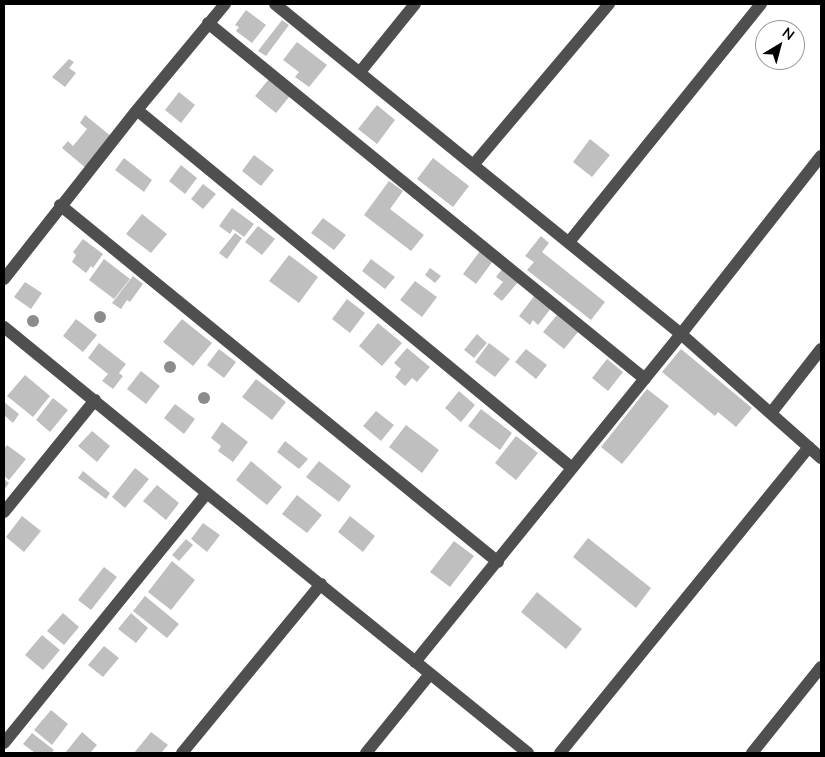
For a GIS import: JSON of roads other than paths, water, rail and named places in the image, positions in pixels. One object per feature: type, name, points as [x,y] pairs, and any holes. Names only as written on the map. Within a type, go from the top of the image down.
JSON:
[{"type":"street","points":[[4,278],[137,110],[225,4]]},
{"type":"street","points":[[275,4],[681,334],[821,458]]},
{"type":"street","points":[[360,72],[415,4]]},
{"type":"street","points":[[474,164],[609,4]]},
{"type":"street","points":[[569,242],[761,4]]},
{"type":"street","points":[[208,23],[644,379]]},
{"type":"street","points":[[137,110],[572,468]]},
{"type":"street","points":[[416,662],[681,334],[821,156]]},
{"type":"street","points":[[60,206],[498,562]]},
{"type":"street","points":[[4,327],[528,753]]},
{"type":"street","points":[[771,413],[821,349]]},
{"type":"street","points":[[4,512],[94,400]]},
{"type":"street","points":[[560,753],[809,447]]},
{"type":"street","points":[[4,743],[207,493]]},
{"type":"street","points":[[182,753],[321,584]]},
{"type":"street","points":[[752,753],[821,667]]},
{"type":"street","points":[[366,753],[430,674]]}]
